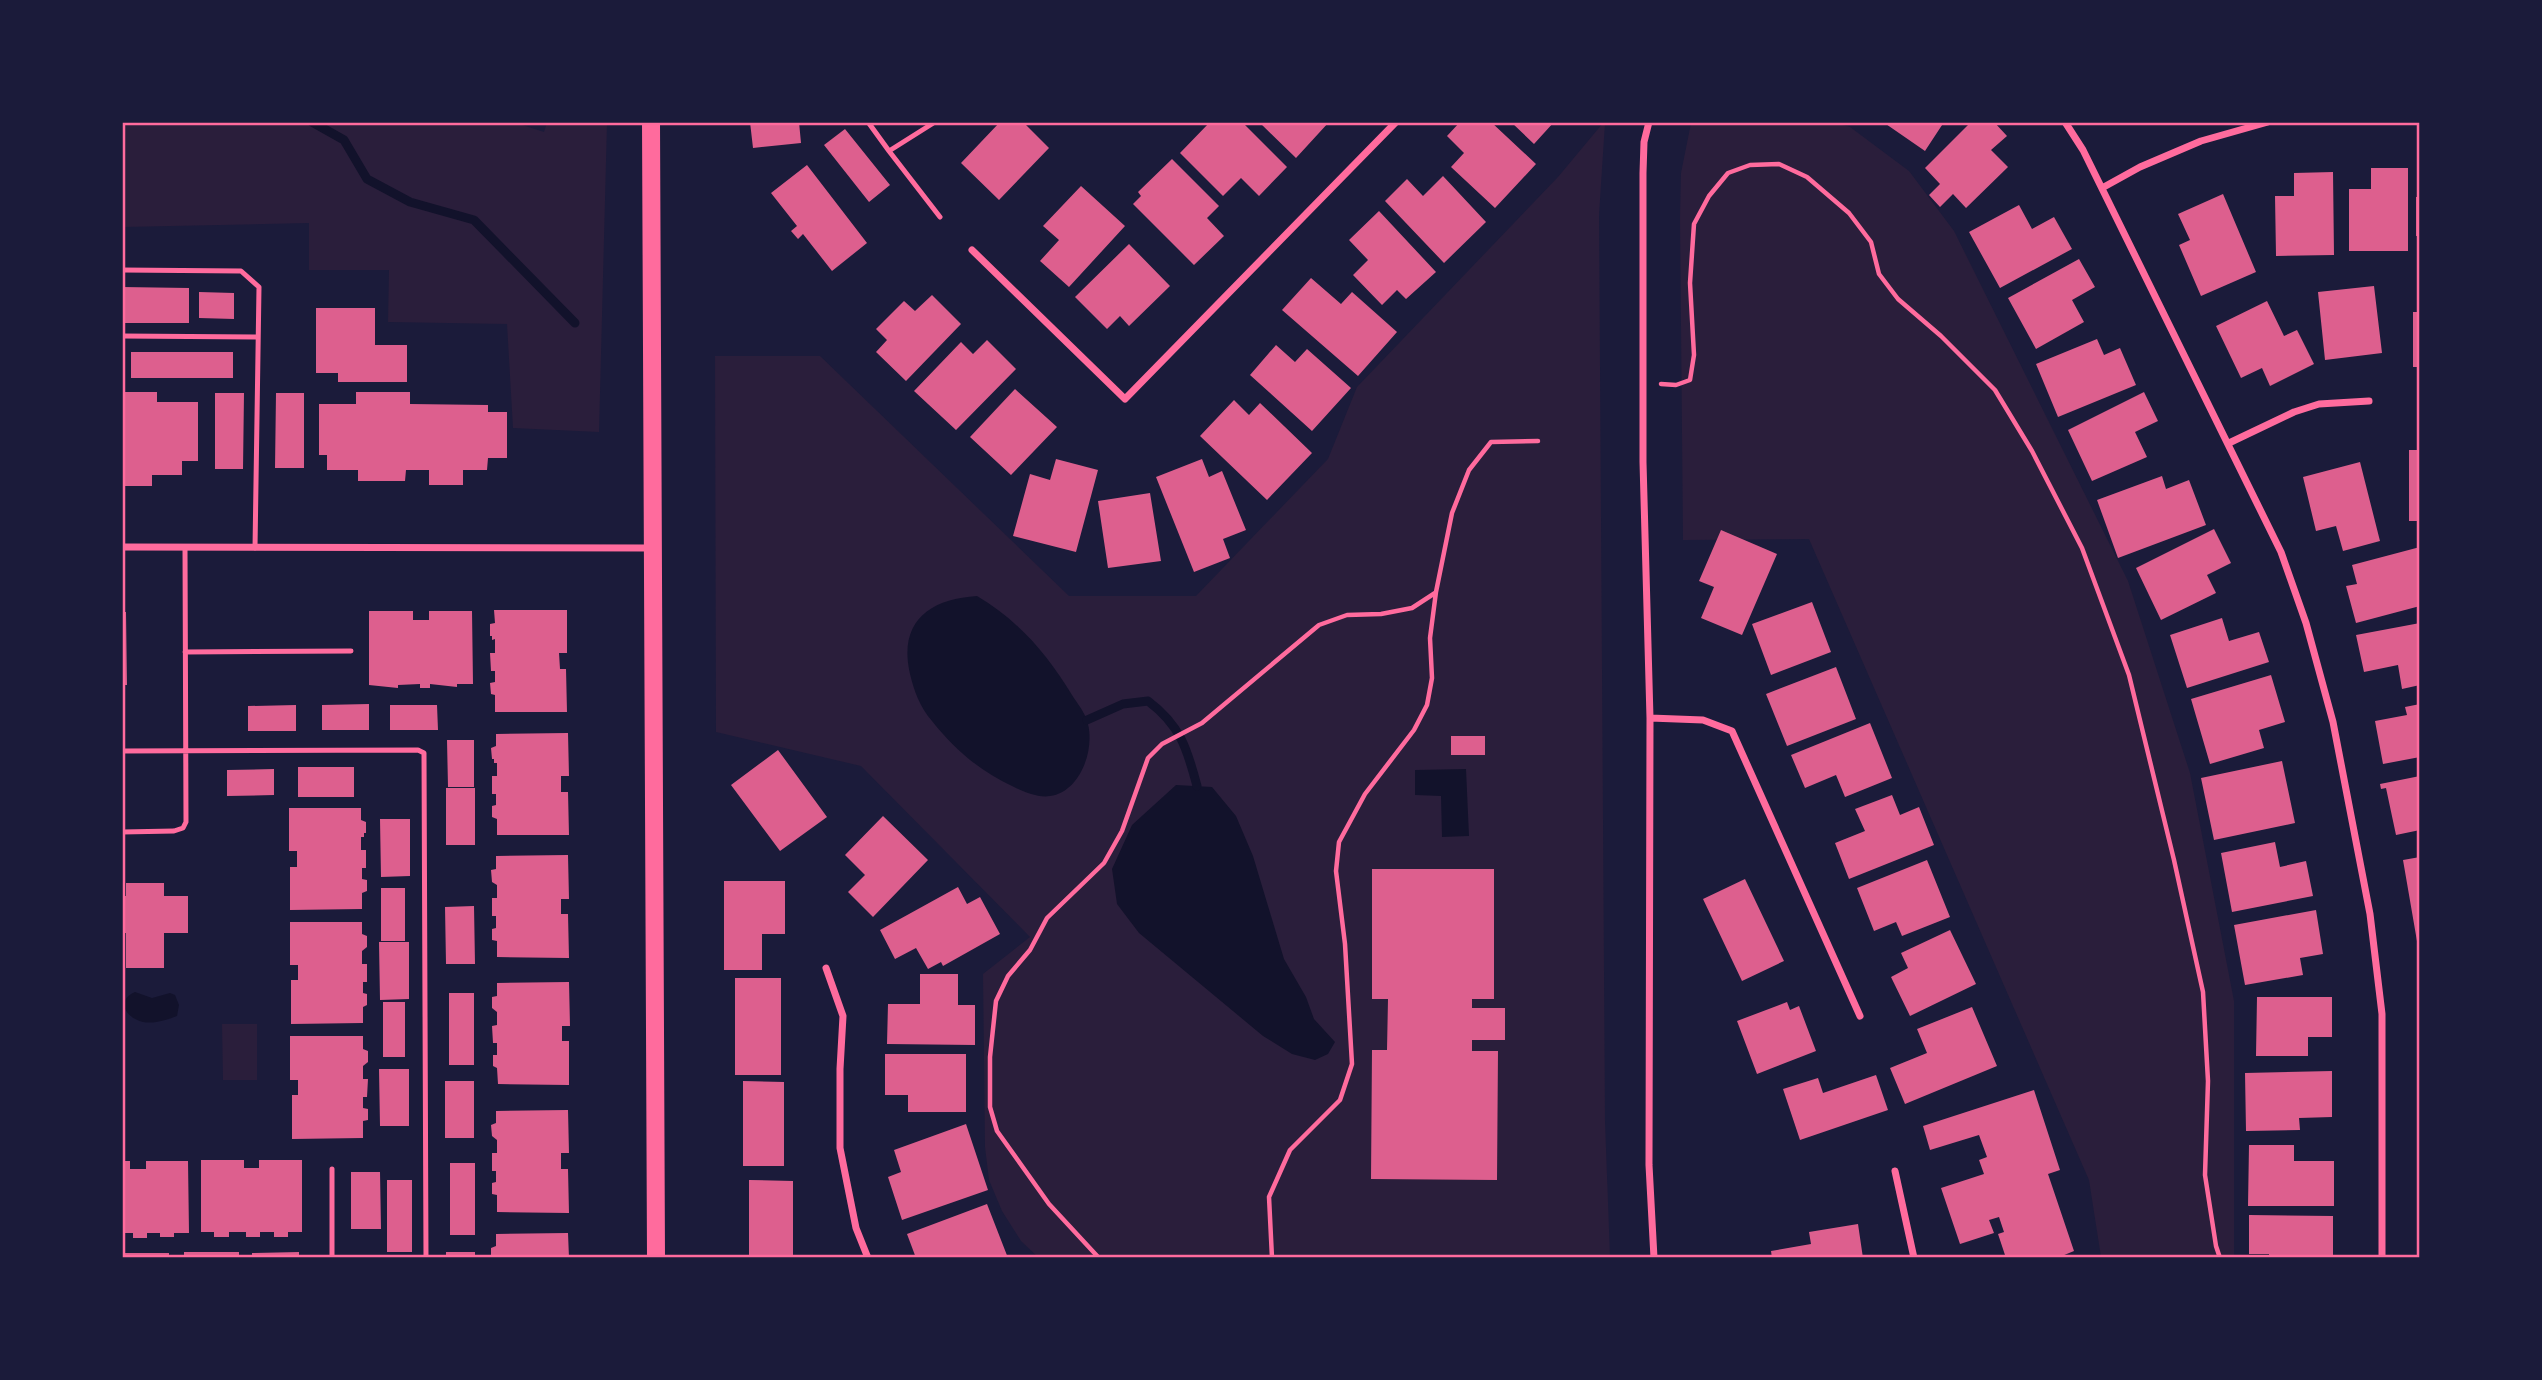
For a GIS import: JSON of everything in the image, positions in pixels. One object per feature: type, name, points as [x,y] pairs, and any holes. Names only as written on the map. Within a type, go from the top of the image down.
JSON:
[{"type":"main road","points":[[651,122],[656,1258]]},
{"type":"street","points":[[972,250],[1125,399],[1396,122]]},
{"type":"street","points":[[1649,122],[1644,142],[1643,173],[1643,382],[1650,718],[1648,1165],[1654,1258]]},
{"type":"street","points":[[2065,122],[2083,150],[2229,443],[2281,552],[2306,623],[2333,722],[2370,914],[2382,1014],[2382,1258]]},
{"type":"street","points":[[2102,188],[2140,167],[2201,141],[2268,122]]},
{"type":"street","points":[[2229,443],[2294,412],[2319,404],[2369,401]]},
{"type":"street","points":[[122,547],[653,548]]},
{"type":"street","points":[[1650,718],[1703,720],[1732,731],[1860,1016]]},
{"type":"street","points":[[826,968],[843,1016],[840,1149],[856,1228],[868,1258]]},
{"type":"street","points":[[1895,1171],[1914,1258]]},
{"type":"lane","points":[[868,122],[940,217]]},
{"type":"lane","points":[[889,151],[935,122]]},
{"type":"lane","points":[[122,270],[241,271],[259,286],[255,548]]},
{"type":"lane","points":[[122,336],[258,337]]},
{"type":"lane","points":[[122,832],[174,831],[183,828],[186,822],[185,547]]},
{"type":"lane","points":[[185,652],[351,651]]},
{"type":"lane","points":[[122,751],[418,750],[424,753],[426,1258]]},
{"type":"lane","points":[[332,1168],[332,1258]]},
{"type":"path","points":[[1643,382],[1676,385],[1690,380],[1694,355],[1690,283],[1694,223],[1709,196],[1728,173],[1750,166],[1779,164],[1807,177],[1849,213],[1871,242],[1879,274],[1898,299],[1941,336],[1995,390],[2032,451],[2082,548],[2129,675],[2203,992],[2208,1081],[2205,1175],[2220,1258]]},
{"type":"path","points":[[1272,1258],[1269,1197],[1290,1150],[1340,1100],[1352,1064],[1345,944],[1336,871],[1339,842],[1365,794],[1413,730],[1427,705],[1432,678],[1430,638],[1436,593],[1452,513],[1469,470],[1491,442],[1538,441]]},
{"type":"path","points":[[1099,1258],[1049,1204],[997,1131],[990,1107],[990,1058],[996,1001],[1008,976],[1030,950],[1047,918],[1104,863],[1122,831],[1148,758],[1162,744],[1202,723],[1319,625],[1348,615],[1381,614],[1412,608],[1436,593]]},
{"type":"shaded area","points":[[123,123],[516,123],[544,132],[547,123],[607,123],[599,432],[513,428],[507,324],[388,322],[389,270],[309,270],[309,223],[123,227]]},
{"type":"shaded area","points":[[1603,123],[1599,215],[1605,1121],[1610,1257],[1039,1258],[1021,1241],[1002,1211],[989,1180],[985,1147],[983,974],[1030,937],[861,766],[716,732],[715,356],[820,356],[1069,596],[1196,596],[1328,459],[1357,387],[1558,177]]},
{"type":"shaded area","points":[[1691,123],[1835,123],[1850,127],[1909,171],[1954,231],[2128,581],[2190,773],[2234,1001],[2234,1257],[2101,1257],[2089,1180],[1809,539],[1683,540],[1680,218],[1681,173]]},
{"type":"shaded area","points":[[977,596],[1006,616],[1031,639],[1053,666],[1085,715],[1090,741],[1088,753],[1078,776],[1071,786],[1061,793],[1050,796],[1032,794],[990,774],[950,741],[928,716],[918,699],[907,656],[913,627],[932,608],[960,598]]},
{"type":"shaded area","points":[[1466,769],[1469,836],[1442,837],[1441,796],[1415,795],[1415,770]]},
{"type":"shaded area","points":[[1176,785],[1212,787],[1236,816],[1253,856],[1284,959],[1306,997],[1314,1019],[1335,1042],[1328,1054],[1315,1060],[1292,1054],[1263,1036],[1139,933],[1117,904],[1112,869],[1132,825]]},
{"type":"shaded area","points":[[135,992],[152,998],[170,993],[175,995],[179,1005],[177,1016],[152,1022],[137,1020],[128,1013],[124,1004]]},
{"type":"shaded area","points":[[222,1024],[257,1024],[257,1080],[223,1080]]},
{"type":"building","points":[[750,122],[799,122],[801,143],[753,148]]},
{"type":"building","points":[[1000,122],[1023,122],[1049,148],[999,200],[961,163]]},
{"type":"building","points":[[1210,122],[1242,122],[1287,167],[1259,196],[1241,178],[1223,196],[1180,153]]},
{"type":"building","points":[[1259,122],[1329,122],[1296,158]]},
{"type":"building","points":[[1460,122],[1491,122],[1536,164],[1495,208],[1451,167],[1464,153],[1447,136]]},
{"type":"building","points":[[1511,122],[1554,122],[1534,144]]},
{"type":"building","points":[[1883,122],[1944,122],[1925,151]]},
{"type":"building","points":[[1971,122],[1994,122],[2007,136],[1991,150],[2008,167],[1966,208],[1953,194],[1940,207],[1929,195],[1940,184],[1925,168]]},
{"type":"building","points":[[845,129],[890,185],[869,202],[824,145]]},
{"type":"building","points":[[1172,159],[1219,206],[1207,218],[1224,236],[1194,265],[1133,204],[1141,196],[1138,192]]},
{"type":"building","points":[[807,165],[867,243],[832,271],[803,234],[798,239],[791,231],[797,226],[771,193]]},
{"type":"building","points":[[2371,168],[2408,168],[2408,251],[2349,251],[2349,189],[2371,189]]},
{"type":"building","points":[[2333,172],[2334,255],[2276,256],[2275,196],[2294,196],[2294,173]]},
{"type":"building","points":[[1443,176],[1486,222],[1444,263],[1385,201],[1407,179],[1423,196]]},
{"type":"building","points":[[1081,186],[1125,226],[1069,287],[1040,261],[1059,240],[1043,226]]},
{"type":"building","points":[[2223,194],[2256,272],[2201,296],[2179,245],[2190,240],[2178,214]]},
{"type":"building","points":[[2416,197],[2420,197],[2420,236],[2416,236]]},
{"type":"building","points":[[2019,205],[2032,229],[2054,217],[2072,249],[2000,288],[1969,232]]},
{"type":"building","points":[[1379,211],[1436,272],[1406,299],[1397,290],[1382,305],[1353,275],[1368,260],[1349,240]]},
{"type":"building","points":[[1129,244],[1170,286],[1129,326],[1120,316],[1107,329],[1075,297]]},
{"type":"building","points":[[2079,259],[2095,287],[2072,300],[2084,322],[2036,349],[2008,298]]},
{"type":"building","points":[[1311,278],[1341,304],[1352,292],[1397,332],[1358,376],[1282,310]]},
{"type":"building","points":[[2374,286],[2382,353],[2325,360],[2318,292]]},
{"type":"building","points":[[122,287],[189,288],[189,323],[122,323]]},
{"type":"building","points":[[199,292],[234,293],[234,319],[199,318]]},
{"type":"building","points":[[932,295],[961,324],[906,381],[876,352],[887,340],[876,329],[904,301],[915,311]]},
{"type":"building","points":[[2267,301],[2284,336],[2297,330],[2314,364],[2270,386],[2262,368],[2241,378],[2216,326]]},
{"type":"building","points":[[316,308],[375,308],[375,345],[407,345],[407,382],[338,382],[338,373],[316,373]]},
{"type":"building","points":[[2413,312],[2420,312],[2420,367],[2413,367]]},
{"type":"building","points":[[2097,339],[2104,355],[2120,348],[2136,385],[2058,417],[2036,364]]},
{"type":"building","points":[[987,340],[1016,369],[956,430],[914,391],[961,342],[973,354]]},
{"type":"building","points":[[1276,345],[1295,362],[1307,349],[1351,388],[1312,431],[1250,375]]},
{"type":"building","points":[[131,352],[233,352],[233,378],[131,378]]},
{"type":"building","points":[[1015,389],[1057,427],[1011,475],[970,437]]},
{"type":"building","points":[[122,392],[157,392],[157,402],[198,402],[198,461],[182,461],[182,475],[152,475],[152,486],[122,486]]},
{"type":"building","points":[[356,392],[410,392],[410,404],[488,405],[488,412],[507,412],[507,458],[488,458],[487,470],[463,470],[463,485],[429,485],[429,470],[406,470],[405,481],[358,481],[358,470],[327,470],[327,455],[319,455],[319,404],[356,404]]},
{"type":"building","points":[[2144,392],[2158,421],[2135,432],[2147,457],[2092,481],[2068,430]]},
{"type":"building","points":[[215,393],[244,393],[243,469],[215,469]]},
{"type":"building","points":[[276,393],[304,393],[304,468],[275,468]]},
{"type":"building","points":[[1234,400],[1249,415],[1260,403],[1312,453],[1267,500],[1200,436]]},
{"type":"building","points":[[2409,450],[2420,450],[2420,521],[2409,521]]},
{"type":"building","points":[[1056,459],[1098,470],[1076,552],[1013,536],[1030,474],[1050,480]]},
{"type":"building","points":[[1202,459],[1209,477],[1222,471],[1246,530],[1223,539],[1230,558],[1194,572],[1156,477]]},
{"type":"building","points":[[2360,462],[2380,541],[2343,551],[2336,526],[2316,531],[2303,477]]},
{"type":"building","points":[[2162,476],[2166,489],[2189,480],[2206,525],[2118,558],[2097,500]]},
{"type":"building","points":[[1150,493],[1161,561],[1108,568],[1098,501]]},
{"type":"building","points":[[2214,529],[2231,563],[2207,575],[2216,593],[2161,620],[2136,568]]},
{"type":"building","points":[[1721,530],[1777,554],[1742,635],[1701,618],[1714,587],[1699,581]]},
{"type":"building","points":[[2420,547],[2420,606],[2356,623],[2346,586],[2357,584],[2352,565]]},
{"type":"building","points":[[1812,602],[1831,652],[1771,675],[1752,624]]},
{"type":"building","points":[[494,610],[567,610],[567,653],[559,653],[560,669],[566,669],[567,712],[495,712],[495,695],[491,694],[490,683],[495,682],[490,653],[495,653],[495,639],[492,640],[490,636],[490,624],[495,623]]},
{"type":"building","points":[[369,611],[413,611],[413,620],[429,620],[429,611],[472,611],[473,684],[457,684],[457,687],[430,684],[430,688],[420,688],[420,684],[398,685],[398,688],[369,685]]},
{"type":"building","points":[[122,612],[126,612],[127,685],[122,685]]},
{"type":"building","points":[[2222,618],[2229,641],[2259,632],[2269,662],[2187,688],[2170,635]]},
{"type":"building","points":[[2420,623],[2420,685],[2402,689],[2398,665],[2364,672],[2356,635]]},
{"type":"building","points":[[1836,667],[1856,719],[1787,746],[1766,694]]},
{"type":"building","points":[[2271,675],[2285,722],[2259,730],[2264,748],[2210,764],[2191,699]]},
{"type":"building","points":[[369,704],[369,730],[322,730],[322,705]]},
{"type":"building","points":[[2420,704],[2420,757],[2383,764],[2375,721],[2407,715],[2405,707]]},
{"type":"building","points":[[296,705],[296,731],[248,731],[248,706]]},
{"type":"building","points":[[390,705],[437,705],[438,730],[390,730]]},
{"type":"building","points":[[1870,723],[1892,778],[1845,797],[1836,775],[1805,788],[1791,755]]},
{"type":"building","points":[[568,733],[569,776],[561,776],[561,792],[568,792],[569,835],[497,835],[497,819],[492,817],[496,794],[492,794],[492,776],[497,776],[497,763],[492,759],[491,748],[496,746],[496,734]]},
{"type":"building","points":[[1451,736],[1485,736],[1485,755],[1451,755]]},
{"type":"building","points":[[447,740],[474,740],[474,787],[448,787]]},
{"type":"building","points":[[778,750],[827,817],[780,851],[731,785]]},
{"type":"building","points":[[2282,761],[2295,823],[2214,840],[2201,778]]},
{"type":"building","points":[[298,767],[354,767],[354,797],[298,797]]},
{"type":"building","points":[[274,769],[274,795],[227,796],[227,770]]},
{"type":"building","points":[[2420,776],[2420,830],[2396,835],[2386,788],[2381,789],[2380,784]]},
{"type":"building","points":[[446,788],[475,788],[475,845],[446,845]]},
{"type":"building","points":[[1892,795],[1900,815],[1919,807],[1934,845],[1849,879],[1835,843],[1865,831],[1855,809]]},
{"type":"building","points":[[289,808],[361,808],[361,820],[366,822],[366,833],[361,837],[361,850],[366,850],[366,868],[362,868],[362,879],[367,880],[367,891],[362,893],[362,909],[290,910],[290,867],[297,867],[297,851],[289,851]]},
{"type":"building","points":[[883,816],[928,860],[873,917],[848,892],[865,875],[845,855]]},
{"type":"building","points":[[380,819],[410,819],[410,876],[381,877]]},
{"type":"building","points":[[2275,842],[2280,867],[2306,861],[2313,896],[2232,912],[2221,853]]},
{"type":"building","points":[[568,855],[569,899],[561,899],[561,914],[568,914],[569,958],[497,957],[497,941],[492,940],[496,916],[492,916],[492,898],[497,898],[497,885],[492,882],[491,870],[496,869],[496,856]]},
{"type":"building","points":[[2420,857],[2420,947],[2418,947],[2403,860]]},
{"type":"building","points":[[1927,860],[1950,917],[1902,936],[1896,922],[1874,931],[1857,888]]},
{"type":"building","points":[[1372,869],[1494,869],[1494,999],[1472,999],[1472,1008],[1505,1008],[1505,1040],[1472,1040],[1472,1051],[1498,1051],[1497,1180],[1371,1179],[1372,1050],[1387,1050],[1388,999],[1372,999]]},
{"type":"building","points":[[1745,879],[1784,961],[1742,981],[1703,899]]},
{"type":"building","points":[[724,881],[785,881],[785,934],[762,934],[762,970],[724,970]]},
{"type":"building","points":[[126,883],[164,883],[164,896],[188,896],[188,933],[164,933],[164,968],[126,968],[122,896],[126,896]]},
{"type":"building","points":[[958,887],[967,904],[980,897],[1000,934],[943,966],[941,962],[928,969],[916,948],[895,959],[880,930]]},
{"type":"building","points":[[381,888],[405,888],[405,941],[381,941]]},
{"type":"building","points":[[474,906],[475,964],[446,964],[445,907]]},
{"type":"building","points":[[2316,910],[2323,954],[2300,958],[2303,975],[2245,985],[2234,925]]},
{"type":"building","points":[[290,922],[362,922],[362,934],[367,936],[367,947],[362,951],[362,964],[367,964],[367,982],[363,982],[363,993],[367,994],[367,1005],[363,1007],[363,1023],[291,1024],[291,980],[298,980],[298,965],[290,965]]},
{"type":"building","points":[[1950,930],[1976,984],[1910,1016],[1891,977],[1908,968],[1901,953]]},
{"type":"building","points":[[379,942],[409,942],[409,999],[380,1000]]},
{"type":"building","points":[[920,974],[958,974],[958,1005],[975,1005],[975,1045],[887,1044],[888,1004],[920,1004]]},
{"type":"building","points":[[735,978],[781,978],[781,1075],[735,1075]]},
{"type":"building","points":[[569,982],[570,1026],[562,1026],[562,1041],[569,1041],[569,1085],[498,1084],[497,1068],[493,1066],[497,1043],[493,1043],[492,1026],[497,1025],[497,1012],[492,1008],[492,997],[497,996],[497,983]]},
{"type":"building","points":[[449,993],[474,993],[474,1065],[449,1065]]},
{"type":"building","points":[[2257,997],[2332,997],[2332,1037],[2308,1037],[2308,1056],[2256,1056]]},
{"type":"building","points":[[383,1002],[405,1002],[405,1057],[383,1057]]},
{"type":"building","points":[[1787,1002],[1790,1010],[1799,1006],[1816,1051],[1757,1074],[1737,1021]]},
{"type":"building","points":[[1972,1007],[1997,1066],[1905,1104],[1890,1068],[1927,1053],[1917,1029]]},
{"type":"building","points":[[290,1036],[363,1036],[363,1049],[368,1051],[368,1062],[363,1066],[363,1079],[368,1079],[363,1108],[368,1109],[368,1120],[363,1121],[363,1138],[292,1139],[292,1095],[298,1095],[298,1080],[290,1080]]},
{"type":"building","points":[[885,1054],[966,1054],[966,1112],[908,1112],[908,1095],[885,1095]]},
{"type":"building","points":[[379,1069],[409,1069],[409,1126],[380,1126]]},
{"type":"building","points":[[2332,1071],[2332,1117],[2299,1118],[2300,1130],[2246,1131],[2245,1073]]},
{"type":"building","points":[[1876,1075],[1888,1110],[1800,1140],[1783,1089],[1818,1078],[1823,1093]]},
{"type":"building","points":[[445,1081],[474,1081],[474,1138],[445,1138]]},
{"type":"building","points":[[743,1081],[784,1082],[784,1166],[743,1166]]},
{"type":"building","points":[[2034,1090],[2060,1170],[2048,1174],[2074,1251],[2057,1258],[2006,1258],[1998,1234],[2004,1232],[1999,1217],[1989,1220],[1994,1233],[1960,1244],[1941,1188],[1984,1174],[1979,1160],[1987,1157],[1979,1135],[1930,1150],[1923,1126]]},
{"type":"building","points":[[568,1110],[569,1153],[561,1153],[561,1169],[568,1169],[569,1213],[497,1212],[497,1195],[492,1194],[496,1171],[492,1171],[492,1153],[497,1153],[497,1140],[492,1136],[491,1125],[496,1123],[496,1111]]},
{"type":"building","points":[[966,1124],[988,1190],[902,1220],[888,1177],[901,1172],[894,1150]]},
{"type":"building","points":[[2249,1145],[2294,1145],[2294,1161],[2334,1161],[2334,1206],[2248,1206]]},
{"type":"building","points":[[201,1160],[244,1160],[244,1168],[259,1168],[259,1160],[302,1160],[302,1232],[288,1232],[288,1237],[274,1237],[274,1232],[260,1232],[260,1237],[246,1237],[246,1232],[229,1232],[229,1237],[214,1237],[214,1232],[201,1232]]},
{"type":"building","points":[[122,1161],[130,1161],[130,1169],[146,1169],[146,1161],[188,1161],[189,1233],[160,1237],[160,1233],[147,1233],[147,1238],[133,1238],[133,1233],[122,1233]]},
{"type":"building","points":[[450,1163],[475,1163],[475,1235],[450,1235]]},
{"type":"building","points":[[351,1172],[380,1172],[381,1229],[351,1229]]},
{"type":"building","points":[[387,1180],[412,1180],[412,1252],[387,1252]]},
{"type":"building","points":[[749,1180],[793,1181],[793,1258],[749,1258]]},
{"type":"building","points":[[987,1204],[1008,1258],[916,1258],[907,1234]]},
{"type":"building","points":[[2249,1215],[2333,1216],[2333,1255],[2269,1258],[2269,1254],[2249,1254]]},
{"type":"building","points":[[1858,1224],[1863,1258],[1772,1258],[1771,1251],[1811,1244],[1809,1232]]},
{"type":"building","points":[[568,1233],[569,1258],[491,1258],[491,1248],[496,1246],[496,1234]]},
{"type":"building","points":[[184,1252],[239,1252],[239,1258],[184,1258]]},
{"type":"building","points":[[299,1252],[299,1258],[252,1258],[252,1253]]},
{"type":"building","points":[[446,1252],[475,1252],[475,1258],[446,1258]]},
{"type":"building","points":[[122,1253],[169,1253],[169,1258],[122,1258]]},
{"type":"waterway","points":[[312,122],[344,140],[367,179],[410,202],[474,220],[575,323]]},
{"type":"waterway","points":[[1087,720],[1123,704],[1148,701],[1168,719],[1181,738],[1197,786]]}]
